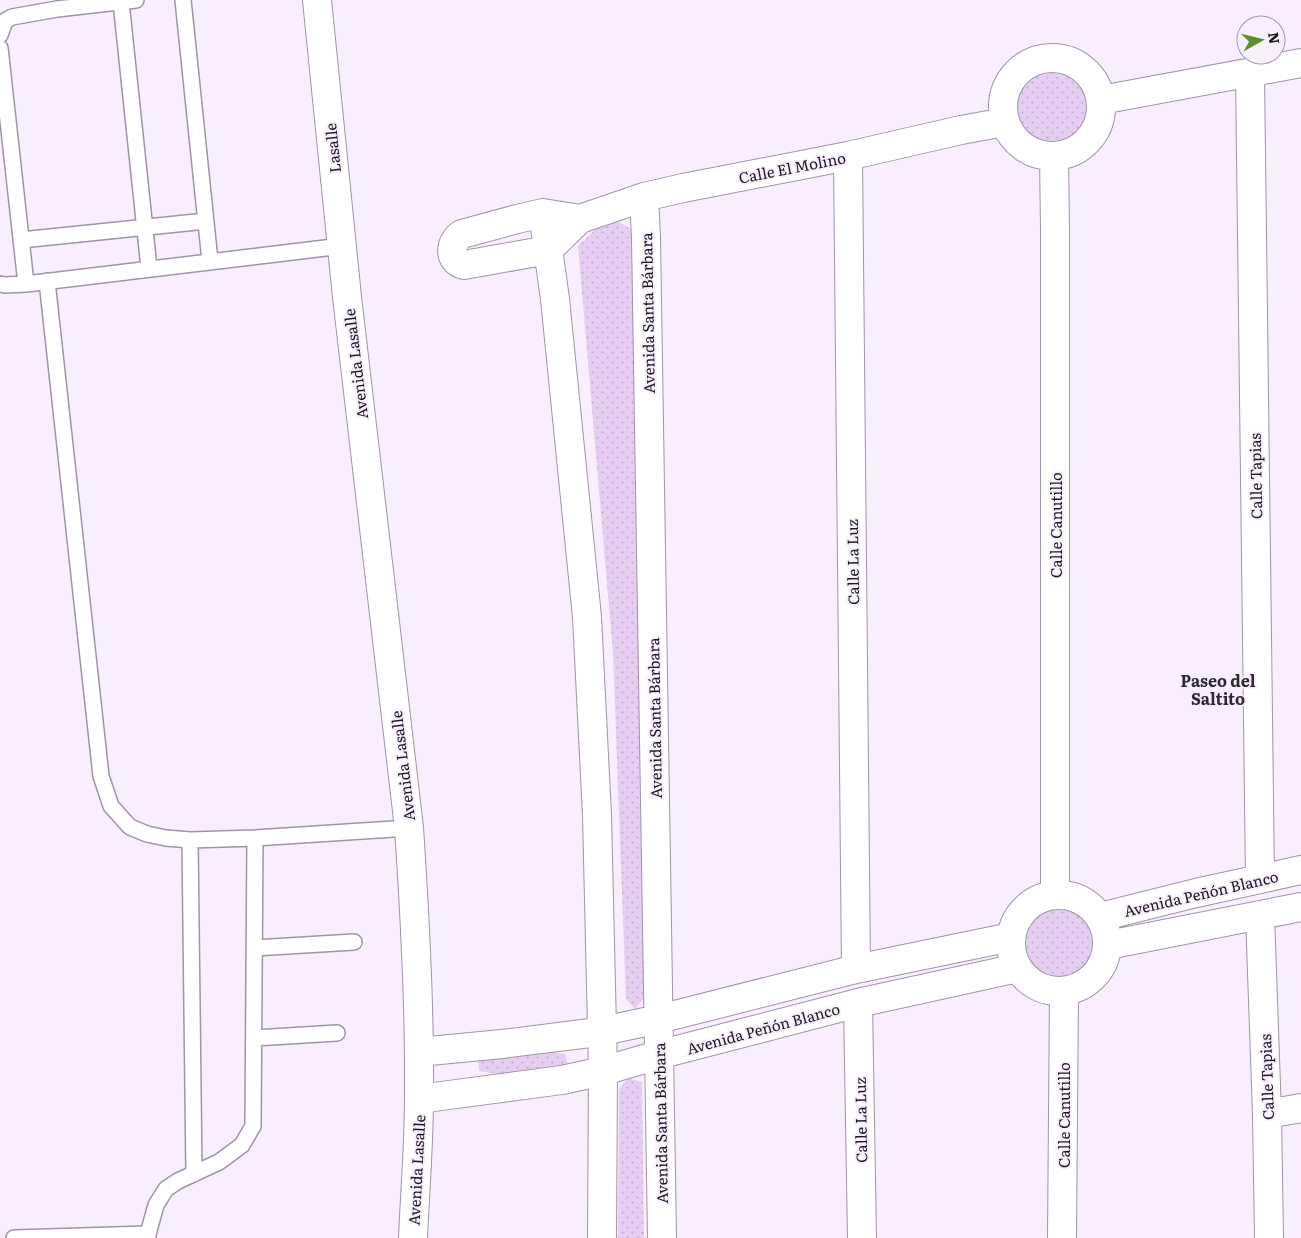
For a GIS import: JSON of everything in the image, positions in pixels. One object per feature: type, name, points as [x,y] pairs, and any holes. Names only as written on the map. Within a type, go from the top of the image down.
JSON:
[{"type":"street","name":"Lasalle","points":[[317,0],[347,297]]},
{"type":"street","points":[[1058,57],[1073,62],[1086,71],[1096,84],[1101,100],[1101,116],[1095,132],[1084,145],[1070,153],[1054,156],[1038,154],[1024,147],[1012,136],[1005,122],[1003,106],[1006,90],[1014,75],[1026,65],[1041,58],[1058,57]]},
{"type":"street","points":[[1101,100],[1301,63]]},
{"type":"street","name":"Calle Tapias","points":[[1250,73],[1260,879]]},
{"type":"street","name":"Calle El Molino","points":[[580,219],[544,213],[516,219],[462,234],[454,242],[452,248],[458,264],[464,265],[548,250],[580,219],[644,197],[1005,122]]},
{"type":"street","name":"Calle La Luz","points":[[848,156],[856,969]]},
{"type":"street","name":"Calle Canutillo","points":[[1054,156],[1055,894]]},
{"type":"street","name":"Avenida Santa Bárbara","points":[[644,197],[662,1238]]},
{"type":"street","points":[[544,213],[555,299],[587,617],[597,815],[603,1071],[602,1238]]},
{"type":"street","name":"Avenida Lasalle","points":[[347,297],[409,828],[419,1052],[419,1099],[413,1238]]},
{"type":"street","name":"Avenida Peñón Blanco","points":[[1100,917],[1196,893],[1301,870]]},
{"type":"street","points":[[1055,894],[1068,895],[1081,899],[1092,906],[1100,917],[1106,930],[1108,945],[1105,959],[1099,971],[1078,988],[1064,992],[1050,991],[1038,987],[1026,979],[1018,968],[1011,948],[1011,937],[1014,924],[1030,904],[1042,897],[1055,894]]},
{"type":"street","name":"Avenida Peñón Blanco","points":[[1108,945],[1301,907]]},
{"type":"street","name":"Calle Tapias","points":[[1260,915],[1269,1238]]},
{"type":"street","points":[[419,1052],[502,1044],[602,1031],[659,1019],[856,969],[1011,937]]},
{"type":"street","name":"Avenida Peñón Blanco","points":[[419,1099],[562,1080],[603,1071],[858,1003],[1018,968]]},
{"type":"street","name":"Calle Canutillo","points":[[1062,1238],[1064,992]]},
{"type":"street","name":"Calle La Luz","points":[[858,1003],[862,1238]]},
{"type":"street","points":[[1267,1114],[1301,1108]]},
{"type":"lane","points":[[0,35],[5,21],[12,17],[57,9],[136,0]]},
{"type":"lane","points":[[183,0],[210,261]]},
{"type":"lane","points":[[121,2],[149,268]]},
{"type":"lane","points":[[0,48],[26,284]]},
{"type":"lane","points":[[21,240],[206,221]]},
{"type":"lane","points":[[0,284],[26,284],[342,246]]},
{"type":"lane","points":[[46,281],[101,776],[111,806],[130,827],[147,834],[190,840],[255,838],[409,828]]},
{"type":"lane","points":[[14,1238],[148,1236],[156,1204],[166,1189],[178,1181],[219,1162],[242,1145],[253,1126],[255,838]]},
{"type":"lane","points":[[190,840],[194,1174]]},
{"type":"lane","points":[[254,948],[354,942]]},
{"type":"lane","points":[[254,1038],[337,1033]]},
{"type":"shaded area","points":[[1045,71],[1059,71],[1072,77],[1081,86],[1087,99],[1085,119],[1077,131],[1059,141],[1045,141],[1032,135],[1023,126],[1017,113],[1017,99],[1023,86],[1032,77]]},
{"type":"shaded area","points":[[609,216],[636,232],[644,998],[635,1009],[626,999],[613,653],[578,246]]},
{"type":"shaded area","points":[[1065,908],[1084,918],[1092,930],[1094,944],[1092,958],[1084,970],[1072,978],[1051,980],[1032,970],[1024,958],[1022,937],[1032,918],[1044,910]]},
{"type":"shaded area","points":[[525,1048],[565,1054],[569,1068],[519,1077],[479,1071],[478,1057]]},
{"type":"shaded area","points":[[628,1078],[642,1082],[644,1238],[618,1238],[619,1089]]},
{"type":"district","name":"Paseo del Saltito","points":[[1218,689]]}]
